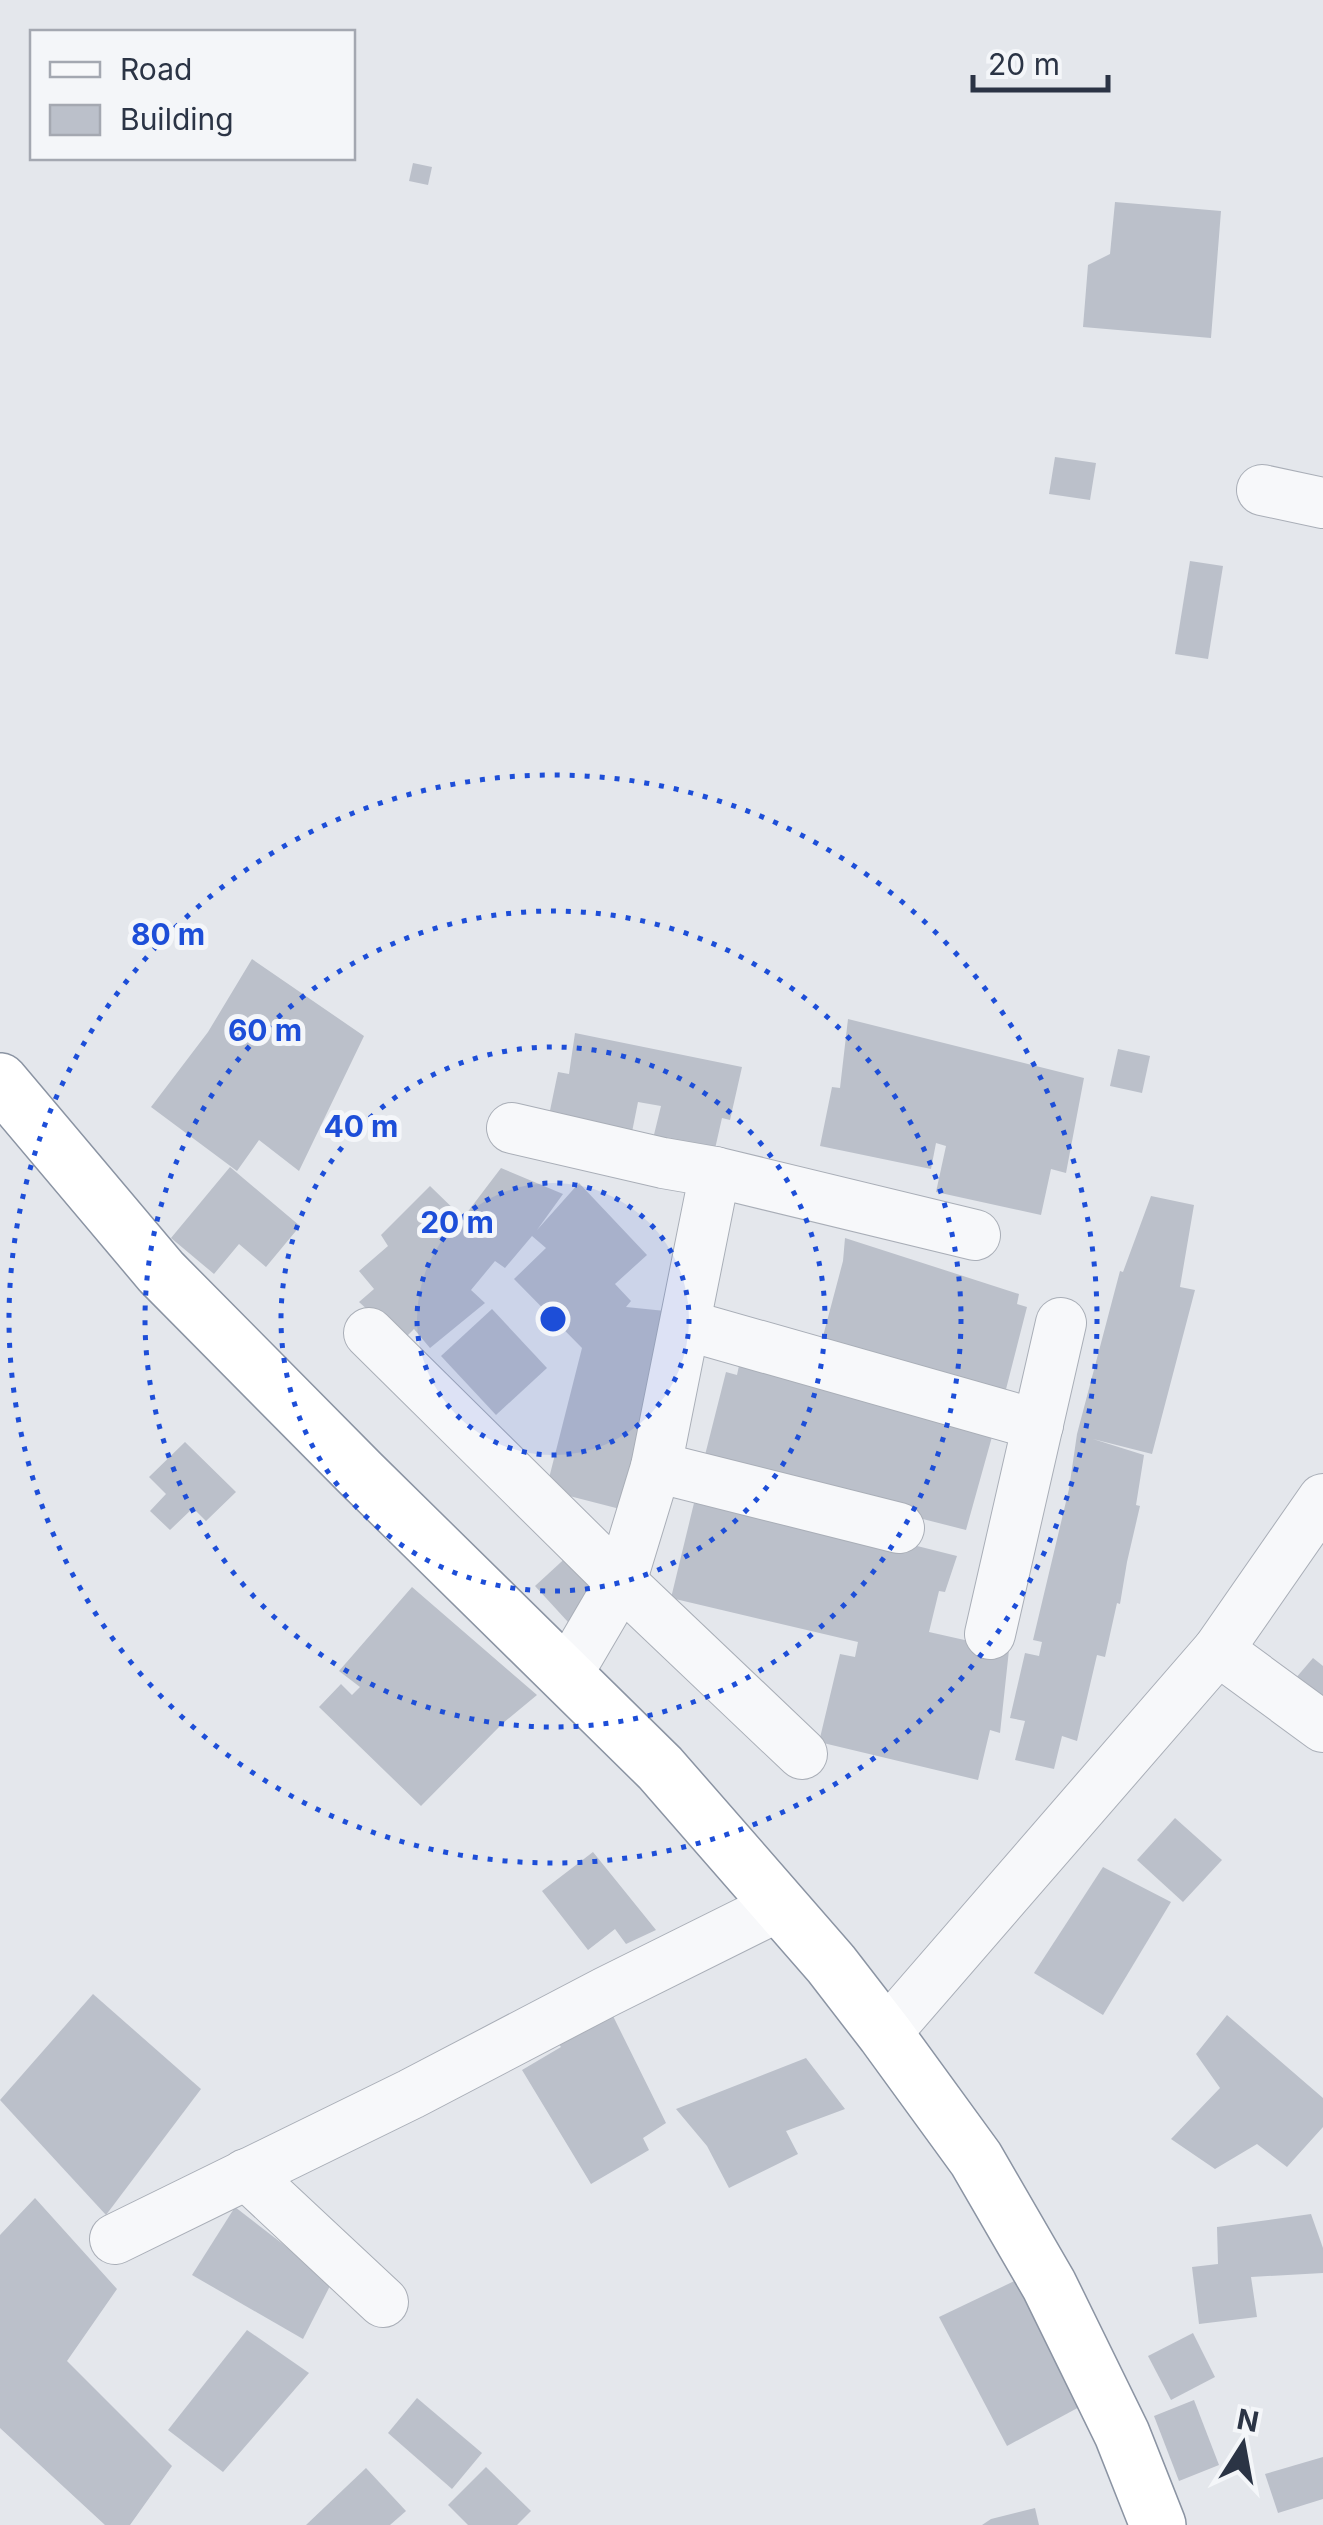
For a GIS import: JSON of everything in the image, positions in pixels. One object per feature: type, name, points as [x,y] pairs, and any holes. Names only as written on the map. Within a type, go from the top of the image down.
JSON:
[{"type":"highway","points":[[0,1081],[161,1272],[660,1768],[781,1905],[885,2034],[976,2159],[1050,2285],[1122,2434],[1158,2525]]},
{"type":"street","points":[[1262,490],[1323,503]]},
{"type":"street","points":[[512,1128],[976,1235]]},
{"type":"street","points":[[566,1676],[621,1582],[656,1467],[715,1172]]},
{"type":"street","points":[[990,1634],[1061,1323]]},
{"type":"street","points":[[686,1326],[1038,1424]]},
{"type":"street","points":[[370,1333],[621,1582],[802,1754]]},
{"type":"street","points":[[656,1467],[899,1528]]},
{"type":"street","points":[[885,2034],[1218,1650],[1323,1499]]},
{"type":"street","points":[[1218,1650],[1323,1726]]},
{"type":"street","points":[[115,2238],[411,2094],[781,1905]]},
{"type":"street","points":[[246,2174],[383,2302]]},
{"type":"building","points":[[413,163],[432,167],[428,185],[409,181]]},
{"type":"building","points":[[1115,202],[1221,211],[1211,338],[1083,327],[1088,265],[1110,254]]},
{"type":"building","points":[[1055,457],[1096,463],[1090,500],[1049,494]]},
{"type":"building","points":[[1190,561],[1223,566],[1208,659],[1175,654]]},
{"type":"building","points":[[252,959],[364,1036],[299,1171],[259,1140],[237,1171],[151,1107],[208,1032]]},
{"type":"building","points":[[848,1019],[1084,1078],[1066,1173],[1051,1169],[1041,1215],[936,1192],[946,1146],[936,1143],[931,1169],[820,1146],[832,1087],[840,1088]]},
{"type":"building","points":[[575,1033],[742,1067],[730,1120],[722,1118],[712,1162],[651,1147],[661,1106],[638,1102],[630,1142],[547,1125],[558,1072],[569,1074]]},
{"type":"building","points":[[1118,1049],[1150,1056],[1142,1093],[1110,1086]]},
{"type":"building","points":[[230,1167],[300,1226],[266,1267],[239,1244],[214,1274],[171,1238]]},
{"type":"building","points":[[501,1168],[563,1194],[537,1230],[579,1183],[647,1255],[615,1284],[631,1301],[626,1307],[675,1312],[620,1509],[546,1490],[582,1348],[514,1279],[546,1248],[532,1236],[505,1268],[495,1261],[471,1290],[485,1303],[430,1348],[414,1329],[402,1341],[359,1302],[374,1289],[359,1271],[388,1246],[381,1235],[430,1186],[463,1218]]},
{"type":"building","points":[[1151,1196],[1194,1205],[1180,1287],[1195,1290],[1152,1454],[1093,1439],[1144,1455],[1136,1505],[1140,1506],[1105,1657],[1097,1655],[1077,1741],[1062,1736],[1054,1769],[1015,1760],[1025,1721],[1010,1718],[1025,1653],[1039,1656],[1042,1642],[1033,1640],[1069,1489],[1077,1434],[1120,1271],[1123,1272]]},
{"type":"building","points":[[845,1238],[1019,1294],[1017,1304],[1027,1307],[1003,1401],[818,1355],[843,1261]]},
{"type":"building","points":[[492,1309],[547,1368],[496,1415],[441,1356]]},
{"type":"building","points":[[740,1361],[995,1426],[966,1530],[703,1463],[726,1372],[737,1375]]},
{"type":"building","points":[[185,1442],[236,1492],[206,1521],[193,1508],[170,1530],[150,1511],[166,1494],[149,1477]]},
{"type":"building","points":[[714,1495],[957,1556],[945,1592],[939,1591],[929,1632],[1009,1650],[1000,1733],[990,1730],[978,1780],[819,1742],[840,1654],[855,1657],[858,1642],[671,1598],[694,1503],[712,1507]]},
{"type":"building","points":[[572,1552],[605,1588],[568,1622],[535,1586]]},
{"type":"building","points":[[412,1587],[537,1695],[503,1723],[421,1806],[319,1707],[341,1684],[352,1695],[360,1687],[339,1671]]},
{"type":"building","points":[[1313,1658],[1323,1666],[1323,1717],[1289,1686]]},
{"type":"building","points":[[1175,1818],[1222,1860],[1183,1902],[1137,1860]]},
{"type":"building","points":[[593,1852],[656,1930],[626,1944],[615,1929],[588,1950],[542,1891]]},
{"type":"building","points":[[1103,1867],[1171,1902],[1103,2015],[1034,1973]]},
{"type":"building","points":[[93,1994],[201,2089],[106,2215],[0,2100]]},
{"type":"building","points":[[1227,2015],[1323,2098],[1323,2127],[1287,2167],[1257,2144],[1215,2169],[1171,2139],[1220,2088],[1196,2054]]},
{"type":"building","points":[[613,2016],[666,2123],[643,2138],[649,2150],[591,2184],[522,2070],[561,2047],[555,2039]]},
{"type":"building","points":[[806,2058],[845,2109],[786,2131],[798,2154],[729,2188],[707,2146],[676,2109]]},
{"type":"building","points":[[35,2198],[117,2289],[67,2361],[172,2466],[130,2525],[105,2525],[0,2428],[0,2235]]},
{"type":"building","points":[[235,2207],[332,2282],[303,2339],[192,2275]]},
{"type":"building","points":[[1311,2214],[1323,2248],[1323,2273],[1251,2277],[1257,2317],[1199,2324],[1192,2267],[1218,2264],[1217,2227]]},
{"type":"building","points":[[1027,2275],[1083,2405],[1007,2446],[939,2317]]},
{"type":"building","points":[[247,2330],[309,2373],[223,2472],[168,2430]]},
{"type":"building","points":[[1193,2333],[1215,2377],[1171,2400],[1148,2356]]},
{"type":"building","points":[[417,2398],[482,2453],[452,2489],[388,2433]]},
{"type":"building","points":[[1194,2400],[1219,2465],[1179,2481],[1154,2416]]},
{"type":"building","points":[[1323,2457],[1323,2499],[1278,2513],[1265,2474]]},
{"type":"building","points":[[486,2467],[531,2511],[517,2525],[468,2525],[448,2505]]},
{"type":"building","points":[[366,2468],[406,2511],[390,2525],[306,2525]]},
{"type":"building","points":[[1035,2508],[1039,2525],[982,2525],[991,2519]]}]
